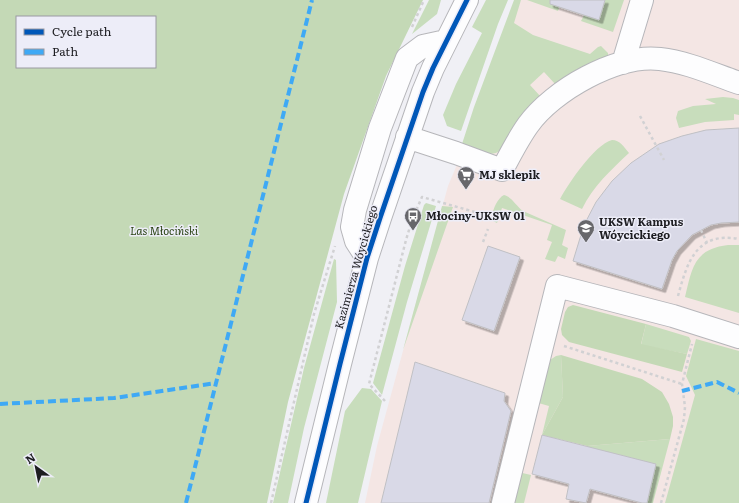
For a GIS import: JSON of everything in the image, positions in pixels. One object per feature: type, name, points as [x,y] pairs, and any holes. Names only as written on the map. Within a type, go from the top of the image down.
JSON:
[{"type":"street","name":"Kazimierza Wóycickiego","points":[[306,503],[319,446],[368,258],[407,138],[432,68],[467,0]]},
{"type":"street","points":[[623,63],[642,0]]},
{"type":"street","points":[[368,258],[356,242],[352,227],[355,210],[380,128],[407,58],[423,46],[446,41]]},
{"type":"street","points":[[407,138],[456,153],[502,170],[528,124],[549,102],[586,78],[623,63],[643,59],[659,59],[696,68],[739,83]]},
{"type":"street","points":[[503,503],[557,286],[673,316],[739,337]]},
{"type":"path","points":[[640,116],[664,160]]},
{"type":"path","points":[[385,401],[369,384],[406,240],[412,220],[422,197],[482,214]]},
{"type":"path","points":[[483,242],[488,229]]},
{"type":"path","points":[[701,230],[707,243]]},
{"type":"path","points":[[679,294],[690,260],[700,247],[723,238],[739,240]]},
{"type":"path","points":[[660,503],[684,419],[685,407],[682,384],[698,324]]},
{"type":"path","points":[[544,339],[682,384]]},
{"type":"shaded area","name":"UKSW Kampus Wóycickiego","points":[[521,0],[739,0],[739,503],[365,503],[377,446],[448,186]]},
{"type":"green space","name":"Las Młociński","points":[[0,0],[423,0],[386,76],[344,194],[288,402],[267,503],[0,503]]},
{"type":"green space","points":[[429,0],[441,0],[437,14],[412,34]]},
{"type":"green space","points":[[486,0],[508,0],[498,24],[461,131],[447,126],[443,115],[456,84],[482,33],[472,27]]},
{"type":"green space","points":[[514,0],[521,0],[514,23],[533,35],[590,54],[601,46],[608,53],[608,57],[556,85],[544,72],[530,85],[541,97],[502,149],[496,153],[490,154],[462,144],[474,107]]},
{"type":"green space","points":[[527,0],[562,0],[558,11]]},
{"type":"green space","points":[[605,0],[624,0],[613,32],[581,21],[584,15],[599,19]]},
{"type":"green space","points":[[723,97],[739,100],[739,115],[734,114],[734,120],[705,122],[679,128],[676,118],[678,111],[693,106],[716,104],[705,99]]},
{"type":"green space","points":[[615,140],[624,146],[629,153],[609,172],[591,193],[582,209],[560,199],[569,184],[590,157],[605,143]]},
{"type":"green space","points":[[504,195],[523,211],[566,230],[562,245],[568,248],[565,259],[558,256],[555,262],[545,259],[552,242],[547,240],[552,225],[502,208],[497,223],[493,221],[492,214],[495,206],[499,199]]},
{"type":"green space","points":[[426,203],[436,206],[407,302],[382,395],[373,383],[405,266],[424,205]]},
{"type":"green space","points":[[442,206],[453,207],[403,350]]},
{"type":"green space","points":[[739,245],[739,313],[685,297],[690,277],[696,262],[708,251],[717,247]]},
{"type":"green space","points":[[334,259],[336,260],[337,302],[304,428],[288,503],[273,503],[304,368]]},
{"type":"green space","points":[[573,305],[646,324],[641,344],[687,354],[682,372],[569,342],[562,335],[561,329],[565,312],[568,307]]},
{"type":"green space","points":[[646,324],[689,337],[691,341],[687,354],[641,345]]},
{"type":"green space","points":[[696,339],[739,351],[739,503],[665,503],[695,395],[686,376]]},
{"type":"green space","points":[[561,355],[563,397],[542,435],[549,406],[535,402],[550,360]]},
{"type":"green space","points":[[561,355],[642,379],[662,392],[669,404],[673,417],[673,426],[670,439],[587,446],[542,435],[563,397]]},
{"type":"green space","points":[[362,388],[371,389],[382,401],[358,503],[326,503],[345,411]]},
{"type":"green space","points":[[670,439],[653,503],[647,503],[587,446]]},
{"type":"green space","points":[[518,472],[531,475],[524,503],[511,503]]},
{"type":"building","points":[[550,0],[605,0],[599,20],[550,4]]},
{"type":"building","points":[[739,128],[739,222],[711,225],[692,235],[677,251],[672,260],[662,289],[573,261],[584,225],[596,202],[612,181],[631,163],[659,144],[682,136],[706,130]]},
{"type":"building","points":[[488,246],[520,257],[494,331],[462,320]]},
{"type":"building","points":[[415,362],[505,393],[504,401],[511,411],[489,503],[381,503]]},
{"type":"building","points":[[542,435],[656,464],[647,503],[590,489],[586,503],[566,499],[569,484],[532,474]]},
{"type":"marked path","points":[[186,503],[312,0]]},
{"type":"marked path","points":[[682,391],[717,382],[739,393]]},
{"type":"marked path","points":[[0,404],[114,398],[216,383]]},
{"type":"cycle path","points":[[306,503],[367,258],[423,92],[433,68],[467,0]]},
{"type":"place","name":"MJ sklepik","points":[[466,190]]},
{"type":"place","name":"Młociny-UKSW 01","points":[[413,231]]},
{"type":"place","name":"UKSW Kampus Wóycickiego","points":[[586,243]]}]
